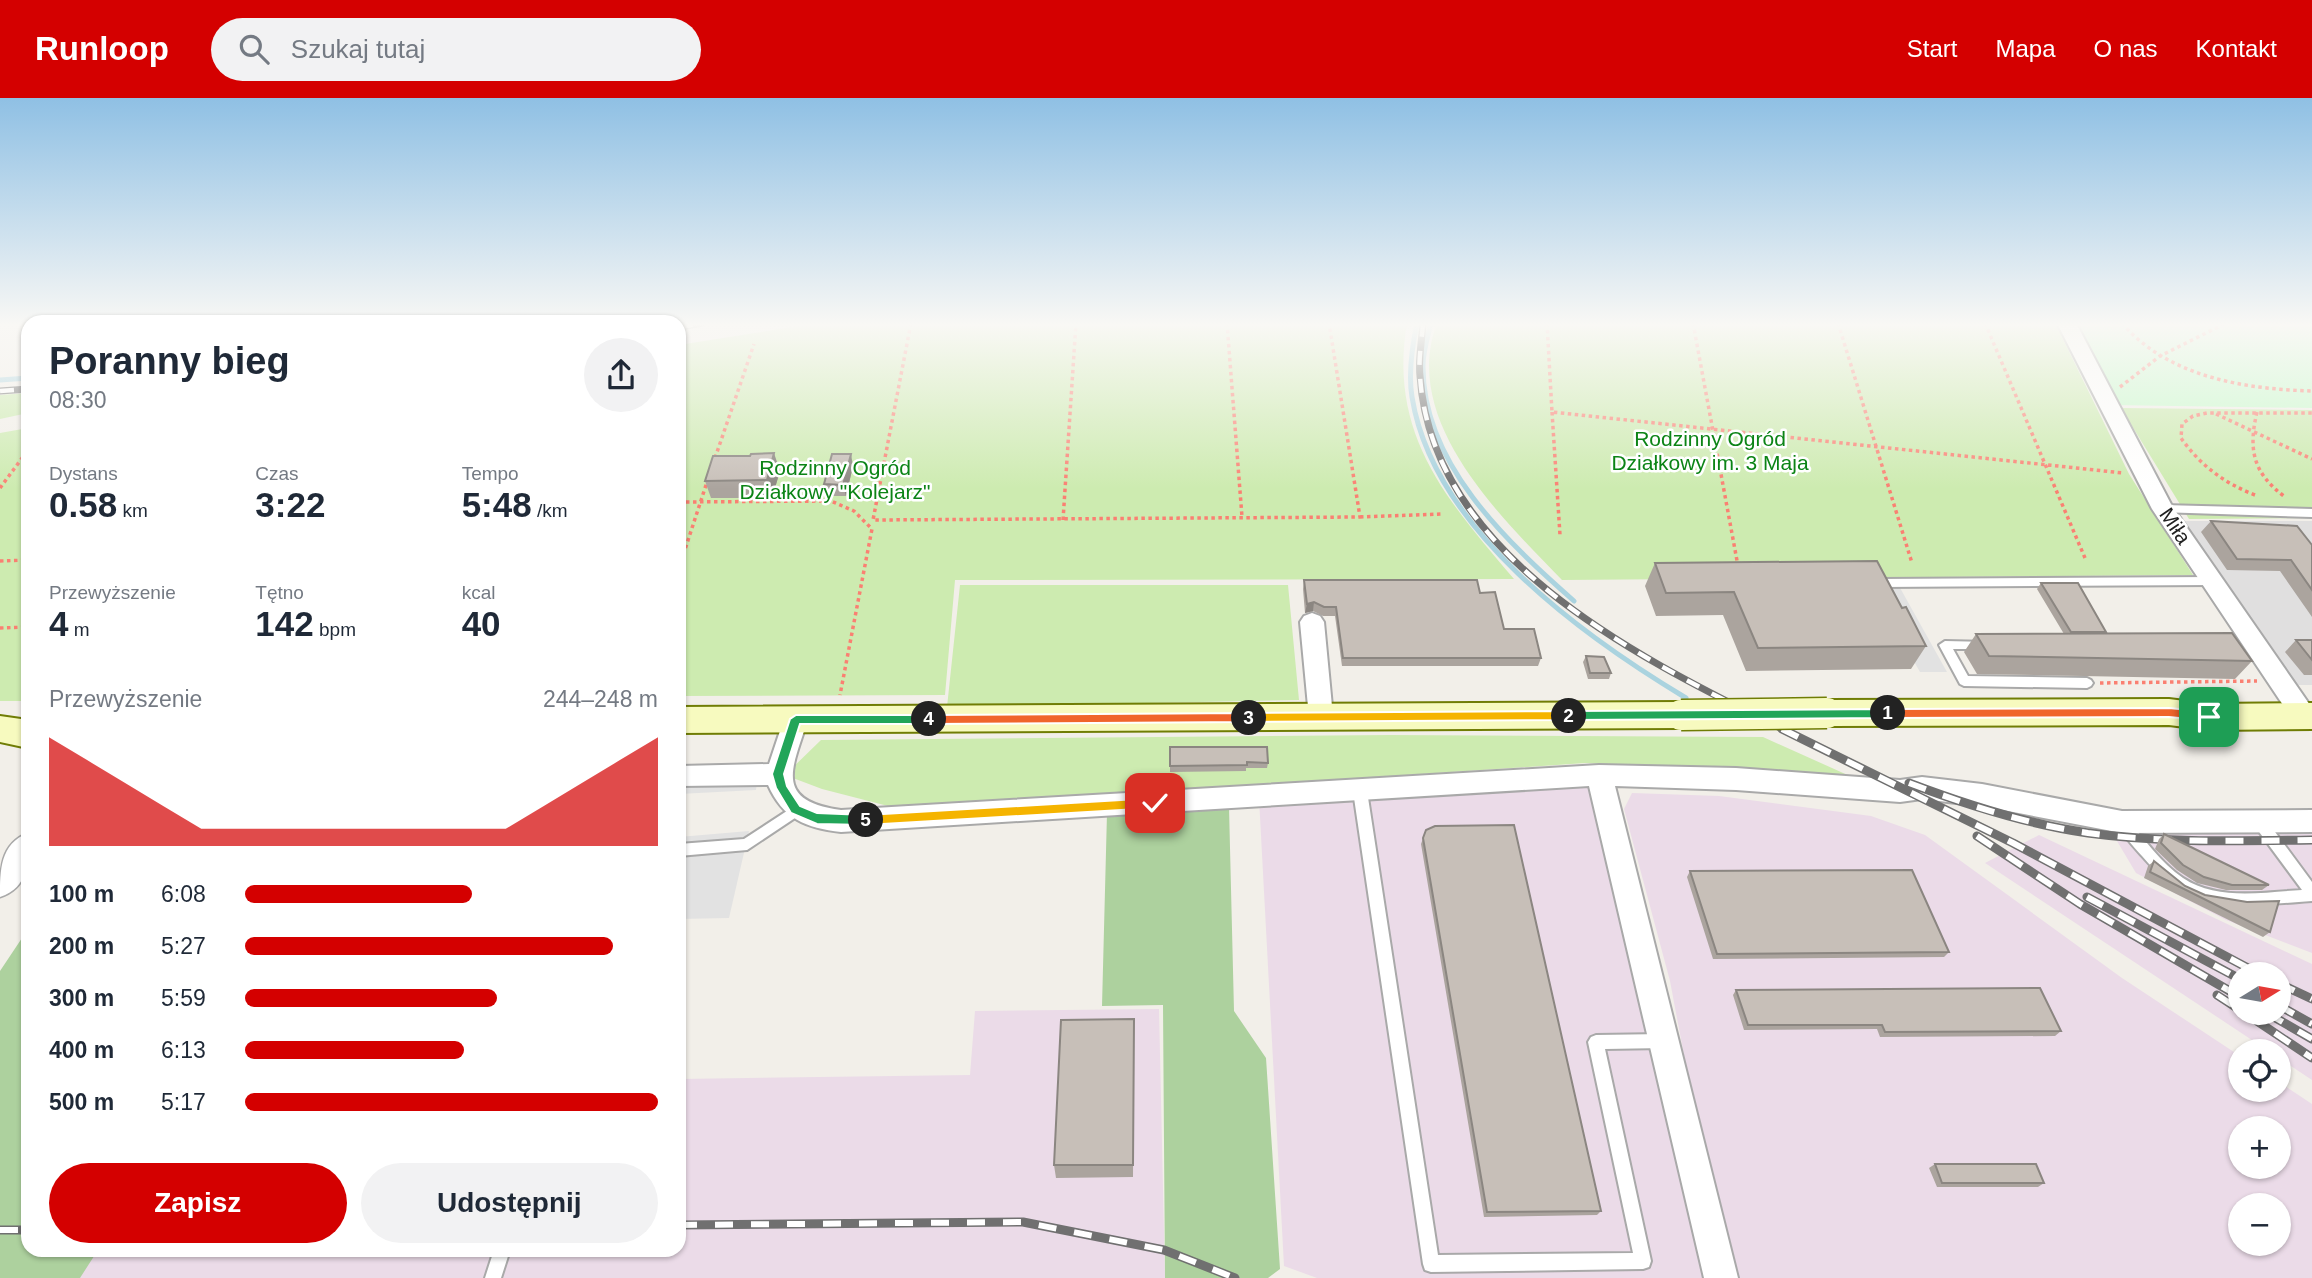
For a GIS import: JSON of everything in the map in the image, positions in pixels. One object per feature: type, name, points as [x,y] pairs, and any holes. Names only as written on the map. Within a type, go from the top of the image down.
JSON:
[{"type":"main road","points":[[686,720],[2169,712],[2209,717],[2300,701]]},
{"type":"main road","points":[[0,717],[21,715]]},
{"type":"main road","points":[[0,729],[21,733]]},
{"type":"street","name":"Miła","points":[[2095,378],[2163,509],[2213,581],[2248,643],[2300,701]]},
{"type":"street","points":[[1312,622],[1321,717]]},
{"type":"street","points":[[796,719],[778,774],[782,788],[796,810],[817,818],[841,821],[1599,775],[1736,779],[1900,791],[1922,788],[1982,795],[2122,822],[2312,821]]},
{"type":"street","points":[[686,776],[778,774]]},
{"type":"street","points":[[1599,775],[1721,1278]]},
{"type":"street","points":[[0,883],[21,856]]},
{"type":"lane","points":[[2163,509],[2307,513]]},
{"type":"lane","points":[[1881,583],[2213,581]]},
{"type":"lane","points":[[2000,645],[1945,645],[1964,681],[2087,683]]},
{"type":"lane","points":[[1360,791],[1431,1264],[1643,1261],[1596,1042],[1664,1041]]},
{"type":"lane","points":[[686,849],[747,844],[796,810]]},
{"type":"lane","points":[[2259,821],[2312,894]]},
{"type":"lane","points":[[2122,822],[2156,861],[2187,887],[2232,900],[2312,894]]},
{"type":"lane","points":[[492,1278],[500,1257]]},
{"type":"path","points":[[713,462],[742,378]]},
{"type":"path","points":[[841,694],[900,378]]},
{"type":"path","points":[[1063,520],[1072,378]]},
{"type":"path","points":[[1231,378],[1242,517]]},
{"type":"path","points":[[1338,378],[1360,517]]},
{"type":"path","points":[[1550,378],[1560,535]]},
{"type":"path","points":[[1703,378],[1738,567]]},
{"type":"path","points":[[1855,378],[1912,563]]},
{"type":"path","points":[[2007,378],[2085,558]]},
{"type":"path","points":[[2105,398],[2131,378]]},
{"type":"path","points":[[2217,378],[2270,388],[2312,391]]},
{"type":"path","points":[[1552,412],[2130,474]]},
{"type":"path","points":[[2213,412],[2312,458]]},
{"type":"path","points":[[2260,497],[2209,470],[2180,438],[2182,424],[2193,416],[2213,412],[2312,412]]},
{"type":"path","points":[[2257,412],[2252,431],[2253,464],[2262,479],[2307,513]]},
{"type":"path","points":[[0,488],[21,460]]},
{"type":"path","points":[[686,546],[709,475]]},
{"type":"path","points":[[686,502],[831,501],[850,507],[865,518],[872,529]]},
{"type":"path","points":[[873,520],[1360,517],[1441,514]]},
{"type":"path","points":[[0,561],[21,560]]},
{"type":"path","points":[[0,628],[21,627]]},
{"type":"path","points":[[2114,673],[2120,683]]},
{"type":"path","points":[[2087,683],[2120,683],[2300,701]]},
{"type":"shaded area","points":[[2181,521],[2312,521],[2312,685],[2296,685]]},
{"type":"shaded area","points":[[1871,586],[1899,586],[1947,672],[1920,672]]},
{"type":"shaded area","points":[[1599,775],[1721,1278],[1317,1278],[1284,1266],[1259,798]]},
{"type":"shaded area","points":[[686,782],[757,782],[756,790],[686,794]]},
{"type":"shaded area","points":[[1632,793],[1719,796],[1871,816],[1925,835],[2122,978],[2228,1048],[2228,1102],[2291,1102],[2291,1090],[2312,1104],[2312,1278],[1726,1278],[1670,981],[1624,809]]},
{"type":"shaded area","points":[[2312,827],[2312,953],[2226,920],[2136,873],[2111,831]]},
{"type":"shaded area","points":[[749,831],[729,918],[686,919],[686,836]]},
{"type":"shaded area","points":[[2039,835],[2312,964],[2312,1080],[2291,1066],[2291,1039],[2250,1039],[2231,1026],[2291,1026],[2291,962],[2228,962],[2228,1024],[1985,863]]},
{"type":"shaded area","points":[[1159,1009],[1165,1278],[0,1278],[21,1257],[686,1257],[686,1079],[970,1075],[975,1011]]},
{"type":"green space","name":"Rodzinny Ogród Działkowy \"Kolejarz\"","points":[[686,378],[1404,378],[1406,399],[1415,432],[1428,463],[1466,521],[1514,579],[955,580],[945,695],[686,696]]},
{"type":"green space","name":"Rodzinny Ogród Działkowy im. 3 Maja","points":[[1431,378],[2082,378],[2129,474],[2193,575],[1562,580],[1486,497],[1463,465],[1444,431],[1432,396]]},
{"type":"green space","points":[[2098,378],[2312,378],[2312,408],[2111,405]]},
{"type":"green space","points":[[21,394],[21,414],[0,419],[0,395]]},
{"type":"green space","points":[[2121,408],[2312,410],[2312,518],[2189,519]]},
{"type":"green space","points":[[21,429],[21,701],[0,701],[0,433]]},
{"type":"green space","points":[[960,585],[1288,585],[1299,700],[947,707]]},
{"type":"green space","points":[[1390,735],[1763,737],[1852,777],[1585,763],[1142,793],[888,806],[822,789],[785,775],[821,740]]},
{"type":"green space","points":[[1229,807],[1234,1011],[1266,1058],[1280,1269],[1268,1278],[1165,1278],[1163,1005],[1102,1006],[1107,813]]},
{"type":"green space","points":[[21,940],[21,1257],[94,1257],[80,1278],[0,1278],[0,971]]},
{"type":"building","points":[[774,453],[767,480],[705,481],[713,456]]},
{"type":"building","points":[[832,454],[851,454],[843,485],[824,484]]},
{"type":"building","points":[[2211,521],[2297,526],[2312,545],[2312,590],[2291,560],[2237,559]]},
{"type":"building","points":[[1877,561],[1902,608],[1906,607],[1926,646],[1758,648],[1734,592],[1666,593],[1655,563]]},
{"type":"building","points":[[1304,580],[1477,580],[1480,593],[1495,592],[1504,629],[1534,629],[1541,658],[1343,658],[1336,607],[1324,607],[1314,602],[1307,604]]},
{"type":"building","points":[[2041,583],[2078,583],[2106,632],[2071,632]]},
{"type":"building","points":[[2232,633],[2252,661],[1989,656],[1976,634]]},
{"type":"building","points":[[2296,640],[2312,640],[2312,660]]},
{"type":"building","points":[[1586,656],[1604,657],[1611,673],[1590,673]]},
{"type":"building","points":[[1170,747],[1267,747],[1268,763],[1170,766]]},
{"type":"building","points":[[1514,825],[1601,1211],[1487,1212],[1423,838],[1426,830],[1435,826]]},
{"type":"building","points":[[2164,834],[2269,885],[2232,885],[2204,877],[2183,865],[2161,843]]},
{"type":"building","points":[[2154,861],[2185,886],[2205,895],[2247,902],[2279,901],[2270,932],[2150,872]]},
{"type":"building","points":[[1912,870],[1949,952],[1717,954],[1690,871]]},
{"type":"building","points":[[2040,988],[2061,1031],[1885,1032],[1882,1025],[1748,1025],[1736,990]]},
{"type":"building","points":[[1134,1019],[1133,1165],[1054,1165],[1061,1020]]},
{"type":"building","points":[[1935,1164],[2036,1164],[2044,1183],[1942,1183]]},
{"type":"waterway","points":[[0,380],[21,378]]},
{"type":"waterway","points":[[1410,378],[1412,397],[1425,445],[1449,490],[1480,533],[1518,573],[1559,610],[1602,643],[1686,698]]},
{"type":"waterway","points":[[1424,378],[1426,401],[1437,435],[1452,467],[1496,526],[1574,601]]},
{"type":"railway","points":[[1420,378],[1433,441],[1462,499],[1504,550],[1554,596],[1611,636],[1782,729]]},
{"type":"railway","points":[[0,391],[21,390]]},
{"type":"railway","points":[[1782,729],[2013,843],[2237,962]]},
{"type":"railway","points":[[1782,729],[1786,731]]},
{"type":"railway","points":[[1909,783],[1997,813],[2088,833],[2172,840],[2312,840]]},
{"type":"railway","points":[[1977,836],[2080,904],[2228,990]]},
{"type":"railway","points":[[2087,897],[2228,973]]},
{"type":"railway","points":[[2291,989],[2312,999]]},
{"type":"railway","points":[[2217,995],[2228,1002]]},
{"type":"railway","points":[[2291,1012],[2312,1024]]},
{"type":"railway","points":[[2264,1026],[2312,1058]]},
{"type":"railway","points":[[2290,1026],[2312,1039]]},
{"type":"railway","points":[[686,1225],[1023,1222],[1164,1250],[1235,1278]]},
{"type":"railway","points":[[0,1230],[21,1230]]},
{"type":"route","points":[[1155,803],[841,821],[817,818],[796,810],[782,788],[778,774],[796,719],[2169,712],[2209,717]]}]
